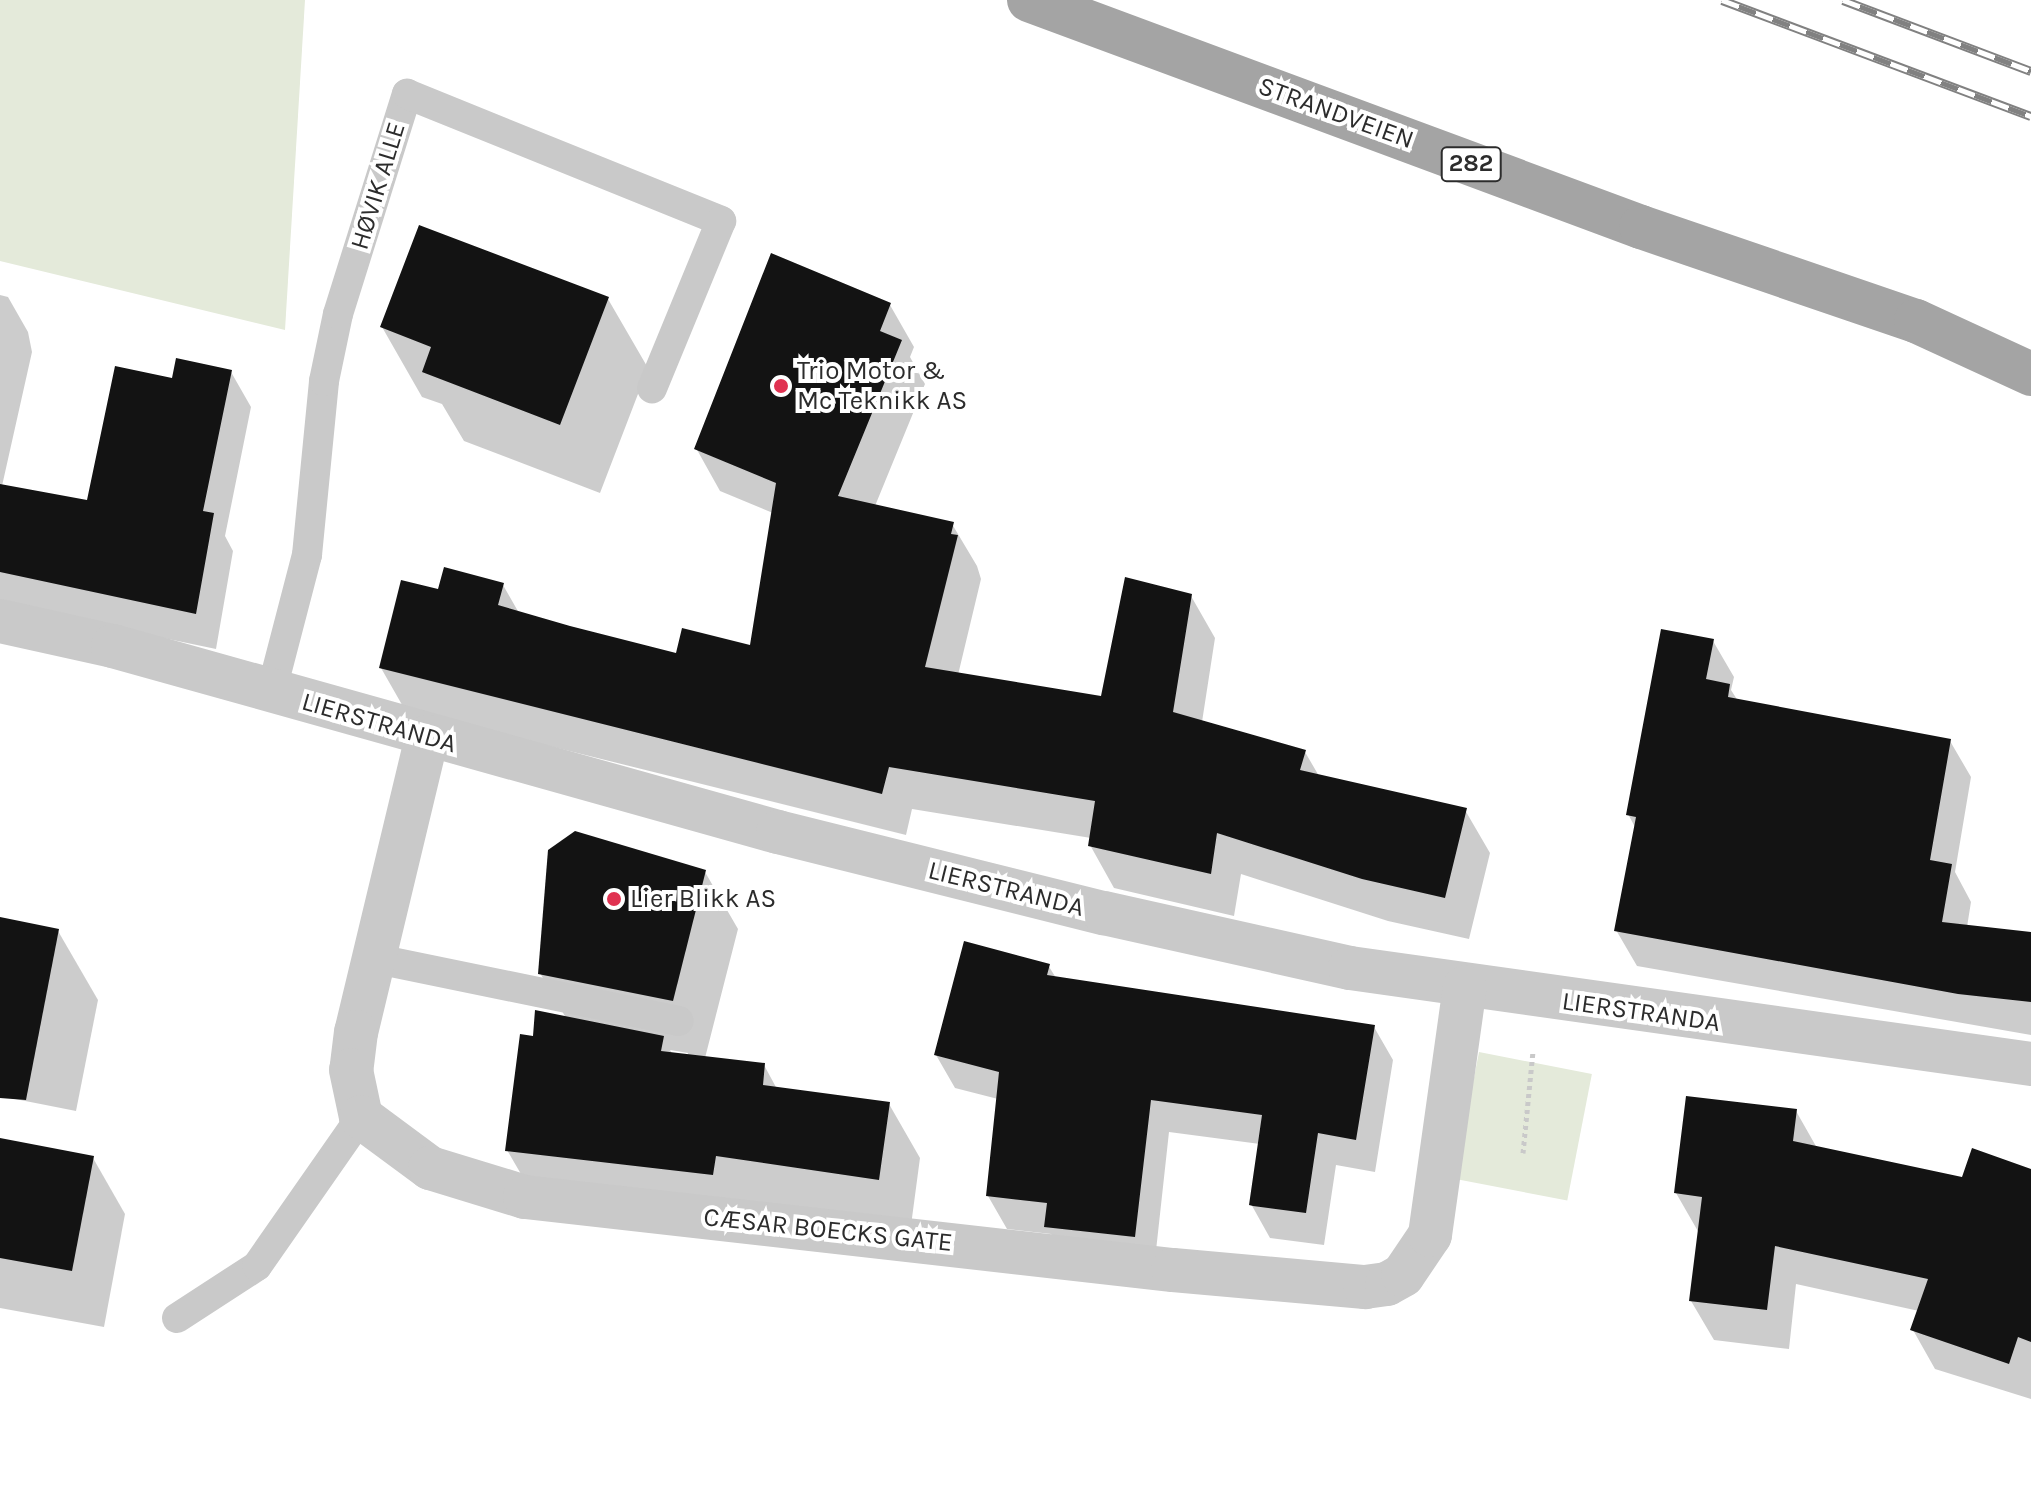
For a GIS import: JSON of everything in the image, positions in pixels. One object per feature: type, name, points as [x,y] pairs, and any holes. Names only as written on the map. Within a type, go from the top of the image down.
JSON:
[{"type":"main road","name":"STRANDVEIEN","points":[[1029,0],[1641,227],[1916,321],[2031,374]]},
{"type":"main road","name":"STRANDVEIEN","points":[[1916,321],[2031,342]]},
{"type":"street","name":"LIERSTRANDA","points":[[0,621],[113,646],[427,737],[1104,913],[1350,968],[1465,987],[2031,1064]]},
{"type":"street","points":[[361,1117],[351,1070],[372,958],[427,737]]},
{"type":"street","name":"CÆSAR BOECKS GATE","points":[[361,1117],[430,1168],[525,1197],[1365,1287],[1403,1275],[1430,1235],[1465,987]]},
{"type":"lane","name":"HØVIK ALLE","points":[[271,693],[307,555],[324,381],[338,314],[407,94],[721,221],[652,388]]},
{"type":"lane","points":[[372,958],[679,1021]]},
{"type":"lane","points":[[177,1318],[257,1266],[361,1117]]},
{"type":"path","points":[[1523,1153],[1533,1046]]},
{"type":"green space","points":[[0,0],[305,0],[285,330],[0,261]]},
{"type":"green space","points":[[1479,1052],[1592,1074],[1567,1201],[1454,1179]]},
{"type":"building","points":[[419,225],[609,297],[560,425],[422,372],[431,347],[380,327]]},
{"type":"building","points":[[771,253],[891,303],[880,331],[902,340],[838,496],[954,522],[951,534],[958,535],[925,667],[1101,696],[1125,577],[1192,594],[1173,712],[1306,750],[1300,770],[1467,808],[1445,898],[1362,879],[1217,833],[1211,874],[1088,846],[1095,801],[889,767],[882,794],[379,668],[401,580],[438,589],[444,567],[504,583],[498,605],[570,626],[676,653],[682,628],[750,645],[776,483],[694,449]]},
{"type":"building","points":[[176,358],[232,370],[203,511],[214,513],[196,614],[0,572],[0,484],[87,500],[115,366],[172,378]]},
{"type":"building","points":[[1661,629],[1714,639],[1706,679],[1730,684],[1728,697],[1951,739],[1930,860],[1952,864],[1942,922],[2031,932],[2031,1002],[1958,994],[1614,931],[1636,817],[1626,815]]},
{"type":"building","points":[[575,831],[706,870],[673,1001],[538,974],[548,850]]},
{"type":"building","points":[[0,917],[59,929],[26,1100],[0,1098]]},
{"type":"building","points":[[964,941],[1050,964],[1047,975],[1375,1025],[1356,1140],[1318,1133],[1306,1213],[1253,1206],[1249,1205],[1262,1115],[1151,1100],[1135,1237],[1044,1227],[1047,1203],[986,1196],[999,1072],[934,1055]]},
{"type":"building","points":[[535,1010],[664,1036],[661,1051],[765,1063],[763,1085],[890,1102],[879,1180],[716,1156],[713,1175],[505,1151],[520,1034],[533,1036]]},
{"type":"building","points":[[1686,1096],[1797,1109],[1793,1141],[1962,1177],[1972,1148],[2031,1169],[2031,1342],[2018,1337],[2009,1364],[1910,1330],[1928,1279],[1775,1246],[1767,1310],[1689,1301],[1702,1197],[1674,1193]]},
{"type":"building","points":[[0,1138],[94,1156],[72,1271],[0,1258]]},
{"type":"railway","points":[[1722,0],[2031,116]]},
{"type":"railway","points":[[1843,0],[2031,71]]},
{"type":"place","name":"Trio Motor & Mc Teknikk AS","points":[[781,386]]},
{"type":"place","name":"Lier Blikk AS","points":[[614,899]]}]
